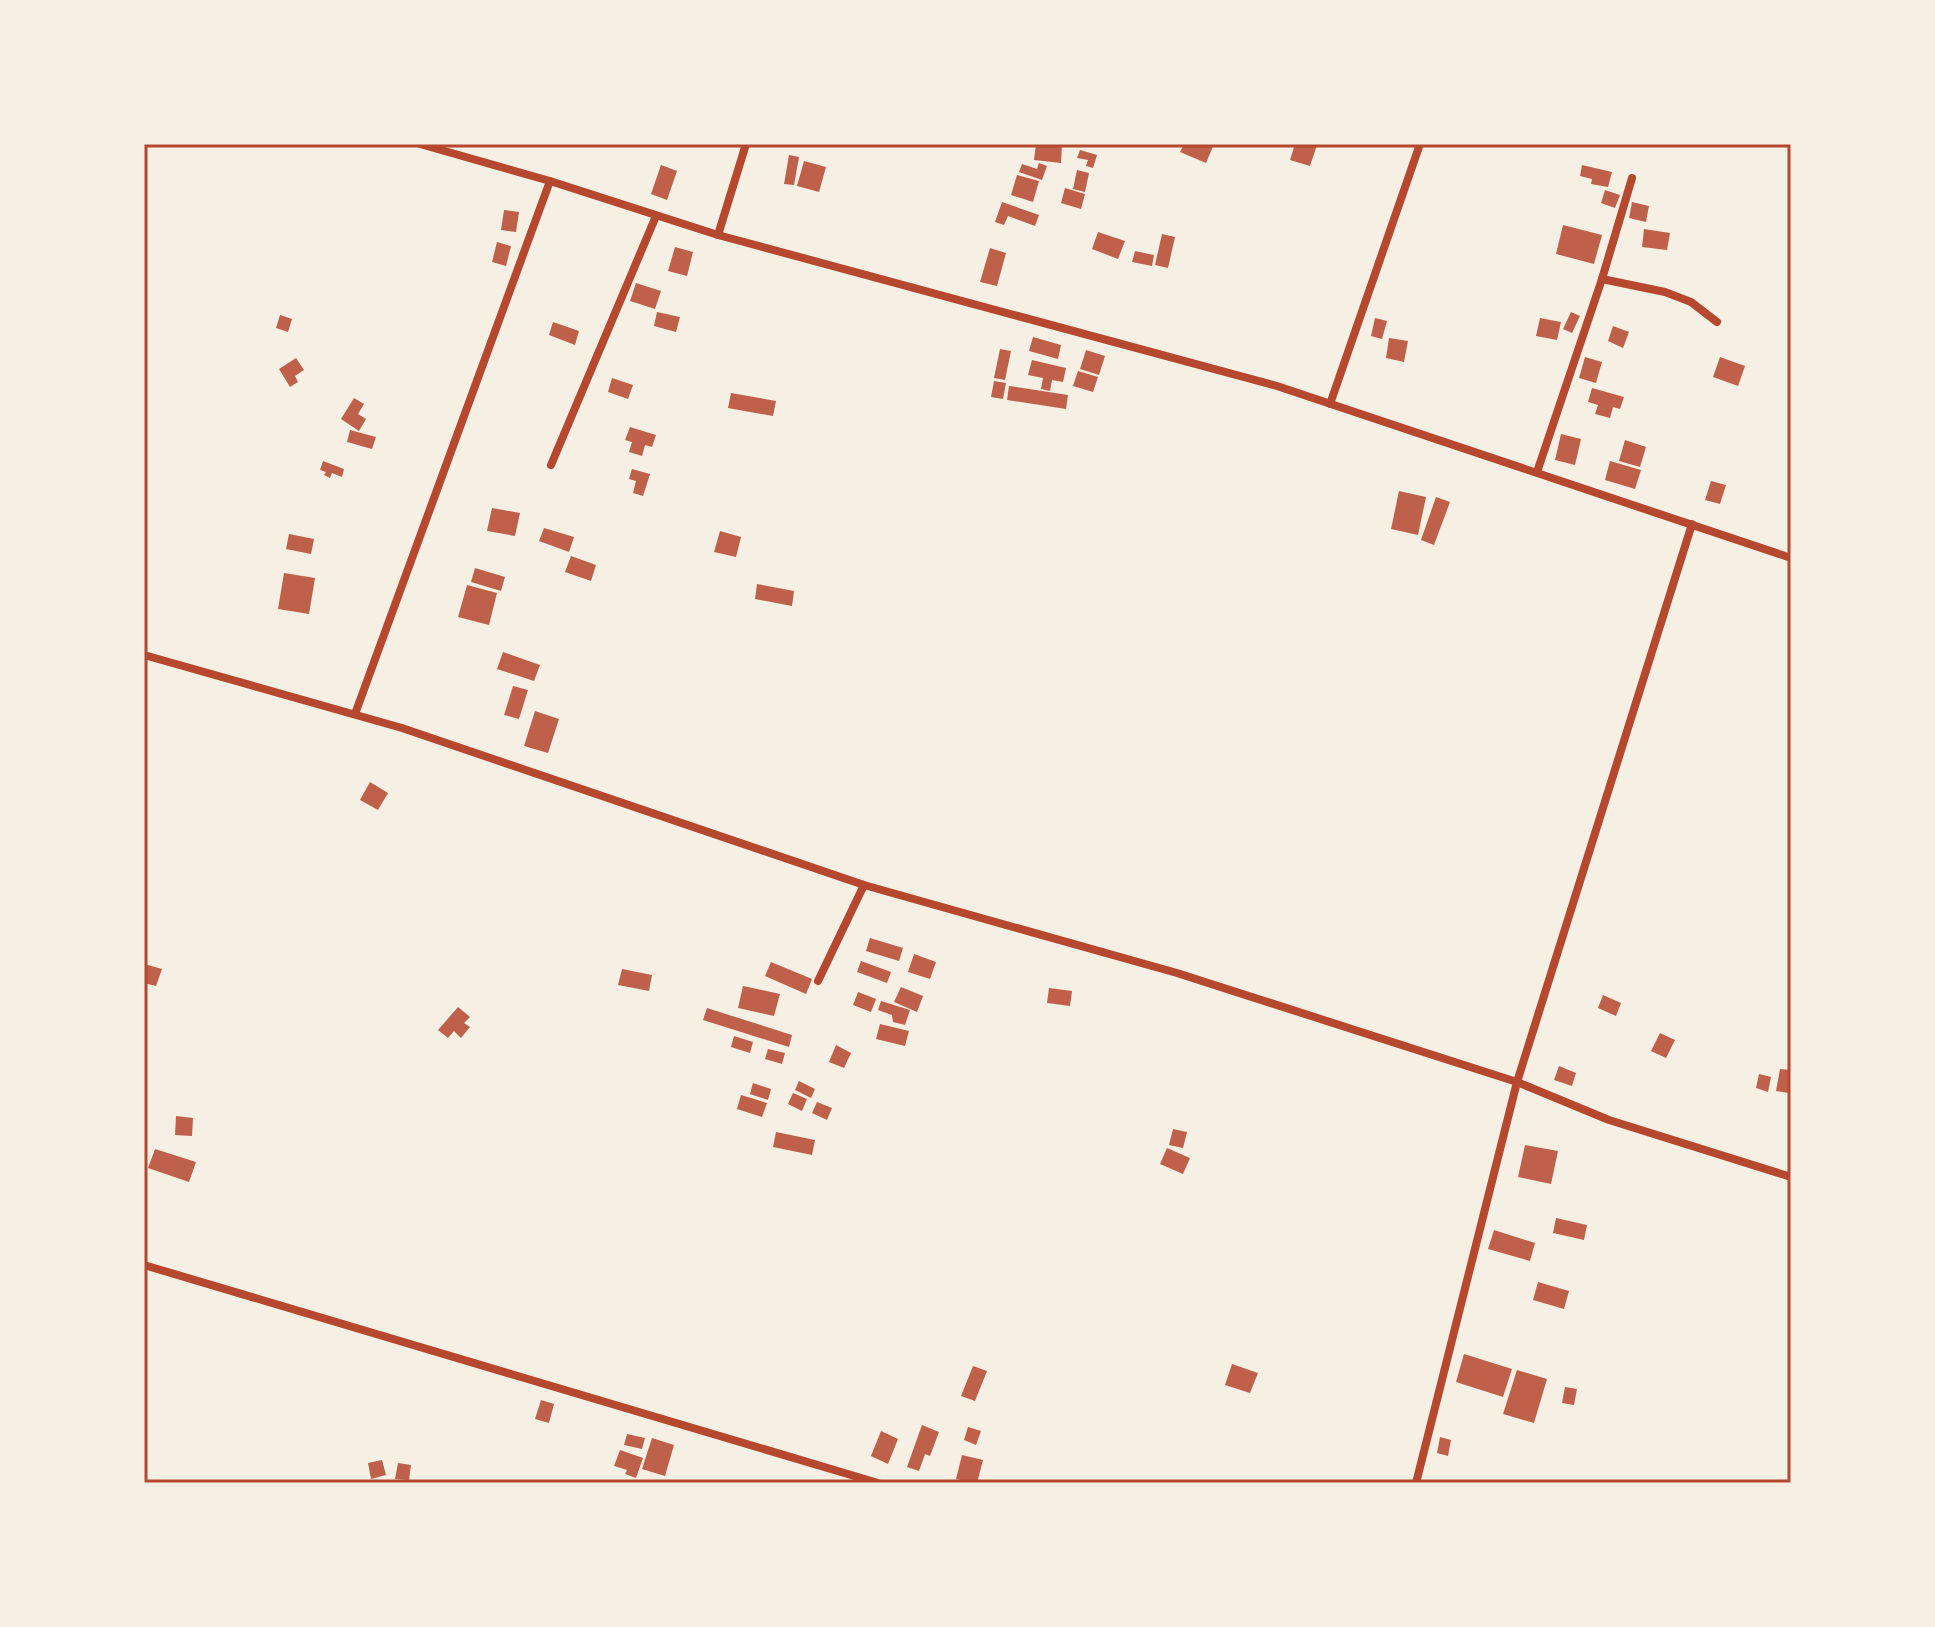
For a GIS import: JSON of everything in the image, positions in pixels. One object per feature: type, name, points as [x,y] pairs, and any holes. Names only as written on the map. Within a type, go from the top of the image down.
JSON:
[{"type":"street","points":[[420,144],[448,148],[718,235],[1277,386],[1791,558]]},
{"type":"street","points":[[718,235],[746,144]]},
{"type":"street","points":[[1330,404],[1420,144]]},
{"type":"street","points":[[1537,472],[1602,279],[1632,178]]},
{"type":"street","points":[[355,714],[550,181]]},
{"type":"street","points":[[551,465],[656,216]]},
{"type":"street","points":[[1602,279],[1665,292],[1691,302],[1717,322]]},
{"type":"street","points":[[1416,1483],[1517,1082],[1692,524]]},
{"type":"street","points":[[144,655],[355,714],[864,885],[1177,973],[1517,1082],[1609,1120],[1791,1177]]},
{"type":"street","points":[[818,981],[864,885]]},
{"type":"street","points":[[144,1265],[852,1480],[878,1483]]},
{"type":"building","points":[[1036,144],[1062,144],[1061,163],[1034,160]]},
{"type":"building","points":[[1184,144],[1214,144],[1206,163],[1180,152]]},
{"type":"building","points":[[1295,144],[1317,145],[1310,166],[1290,160]]},
{"type":"building","points":[[1080,150],[1097,155],[1093,168],[1086,166],[1088,160],[1077,158]]},
{"type":"building","points":[[789,155],[799,157],[794,185],[784,184]]},
{"type":"building","points":[[804,161],[826,167],[819,192],[797,186]]},
{"type":"building","points":[[1039,163],[1047,166],[1042,180],[1019,172],[1022,164],[1037,169]]},
{"type":"building","points":[[661,165],[677,171],[667,200],[651,194]]},
{"type":"building","points":[[1582,165],[1612,172],[1608,187],[1591,184],[1592,179],[1580,176]]},
{"type":"building","points":[[1077,170],[1089,173],[1085,192],[1073,189]]},
{"type":"building","points":[[1017,175],[1039,181],[1033,202],[1011,195]]},
{"type":"building","points":[[1065,188],[1085,194],[1081,209],[1061,203]]},
{"type":"building","points":[[1605,190],[1620,195],[1615,208],[1601,203]]},
{"type":"building","points":[[1002,202],[1039,215],[1035,226],[1008,216],[1004,225],[995,222]]},
{"type":"building","points":[[1632,202],[1649,206],[1646,222],[1629,218]]},
{"type":"building","points":[[504,210],[519,212],[516,232],[501,230]]},
{"type":"building","points":[[1563,225],[1602,235],[1594,264],[1556,254]]},
{"type":"building","points":[[1644,229],[1670,233],[1667,250],[1642,247]]},
{"type":"building","points":[[1098,232],[1125,241],[1118,259],[1092,249]]},
{"type":"building","points":[[1162,234],[1175,237],[1168,268],[1155,265]]},
{"type":"building","points":[[497,242],[511,246],[506,266],[492,262]]},
{"type":"building","points":[[675,247],[693,252],[687,276],[668,271]]},
{"type":"building","points":[[990,248],[1006,253],[997,286],[980,282]]},
{"type":"building","points":[[1135,251],[1154,255],[1152,266],[1132,262]]},
{"type":"building","points":[[636,283],[661,291],[655,309],[630,301]]},
{"type":"building","points":[[657,312],[680,317],[676,332],[654,326]]},
{"type":"building","points":[[1571,312],[1580,316],[1572,333],[1563,329]]},
{"type":"building","points":[[280,315],[292,319],[288,332],[276,328]]},
{"type":"building","points":[[1375,318],[1387,321],[1382,339],[1371,336]]},
{"type":"building","points":[[1540,318],[1561,322],[1557,340],[1536,336]]},
{"type":"building","points":[[553,322],[579,331],[575,345],[549,335]]},
{"type":"building","points":[[1613,326],[1629,332],[1623,348],[1608,341]]},
{"type":"building","points":[[1033,337],[1061,345],[1058,359],[1029,351]]},
{"type":"building","points":[[1389,338],[1408,341],[1404,362],[1386,358]]},
{"type":"building","points":[[1000,349],[1011,351],[1005,380],[994,378]]},
{"type":"building","points":[[1086,350],[1105,356],[1099,375],[1080,369]]},
{"type":"building","points":[[1585,357],[1602,362],[1596,383],[1579,378]]},
{"type":"building","points":[[1720,357],[1745,366],[1738,386],[1713,377]]},
{"type":"building","points":[[296,358],[304,370],[295,376],[298,382],[290,387],[279,369]]},
{"type":"building","points":[[1032,360],[1066,368],[1063,382],[1052,380],[1050,391],[1041,389],[1043,378],[1028,375]]},
{"type":"building","points":[[1078,371],[1098,377],[1093,392],[1073,386]]},
{"type":"building","points":[[612,378],[633,385],[628,399],[608,392]]},
{"type":"building","points":[[994,381],[1006,383],[1003,399],[991,397]]},
{"type":"building","points":[[1009,386],[1068,395],[1066,409],[1007,400]]},
{"type":"building","points":[[1592,388],[1624,397],[1620,409],[1613,407],[1610,418],[1595,414],[1598,405],[1588,402]]},
{"type":"building","points":[[731,393],[776,401],[773,416],[728,408]]},
{"type":"building","points":[[354,398],[364,404],[358,414],[366,419],[359,431],[341,419]]},
{"type":"building","points":[[630,427],[656,435],[652,447],[645,445],[642,456],[629,452],[632,442],[625,440]]},
{"type":"building","points":[[350,430],[376,437],[372,449],[347,442]]},
{"type":"building","points":[[1561,434],[1581,439],[1575,465],[1555,460]]},
{"type":"building","points":[[1625,440],[1646,447],[1640,467],[1619,461]]},
{"type":"building","points":[[323,461],[344,469],[342,477],[332,473],[330,478],[324,475],[326,472],[320,470]]},
{"type":"building","points":[[1610,461],[1641,470],[1635,489],[1605,480]]},
{"type":"building","points":[[632,469],[650,474],[643,496],[633,493],[636,481],[629,479]]},
{"type":"building","points":[[1711,481],[1726,485],[1720,504],[1705,500]]},
{"type":"building","points":[[1399,491],[1426,497],[1418,535],[1391,529]]},
{"type":"building","points":[[1436,497],[1450,502],[1434,545],[1421,540]]},
{"type":"building","points":[[492,508],[520,513],[515,536],[487,531]]},
{"type":"building","points":[[544,528],[574,537],[569,552],[539,541]]},
{"type":"building","points":[[720,531],[741,537],[736,557],[714,552]]},
{"type":"building","points":[[289,534],[314,539],[311,554],[286,549]]},
{"type":"building","points":[[571,556],[596,565],[591,581],[565,572]]},
{"type":"building","points":[[475,568],[505,577],[501,591],[471,582]]},
{"type":"building","points":[[284,573],[315,578],[309,614],[278,609]]},
{"type":"building","points":[[757,584],[794,591],[792,606],[755,599]]},
{"type":"building","points":[[467,585],[497,593],[489,625],[458,617]]},
{"type":"building","points":[[503,652],[540,665],[534,681],[497,669]]},
{"type":"building","points":[[513,686],[528,690],[519,719],[504,715]]},
{"type":"building","points":[[535,711],[559,719],[548,753],[524,746]]},
{"type":"building","points":[[370,782],[388,793],[378,810],[360,800]]},
{"type":"building","points":[[870,938],[903,948],[899,961],[866,951]]},
{"type":"building","points":[[914,954],[936,962],[930,979],[908,972]]},
{"type":"building","points":[[861,961],[891,972],[887,983],[857,972]]},
{"type":"building","points":[[771,962],[812,979],[806,994],[765,976]]},
{"type":"building","points":[[144,964],[162,969],[156,986],[144,983],[147,973],[144,972]]},
{"type":"building","points":[[622,969],[652,975],[649,991],[618,985]]},
{"type":"building","points":[[743,986],[780,994],[774,1016],[738,1008]]},
{"type":"building","points":[[901,987],[923,996],[917,1012],[894,1002]]},
{"type":"building","points":[[1049,988],[1072,991],[1070,1006],[1047,1003]]},
{"type":"building","points":[[858,992],[876,999],[871,1012],[853,1005]]},
{"type":"building","points":[[1603,995],[1621,1003],[1616,1016],[1598,1008]]},
{"type":"building","points":[[881,1001],[910,1010],[905,1025],[893,1022],[892,1015],[878,1010]]},
{"type":"building","points":[[458,1007],[470,1017],[464,1023],[470,1027],[461,1038],[454,1031],[448,1038],[438,1030]]},
{"type":"building","points":[[707,1008],[792,1035],[789,1047],[703,1020]]},
{"type":"building","points":[[880,1024],[909,1031],[905,1046],[876,1039]]},
{"type":"building","points":[[1660,1033],[1675,1040],[1666,1058],[1651,1051]]},
{"type":"building","points":[[734,1036],[753,1042],[750,1053],[731,1047]]},
{"type":"building","points":[[836,1045],[851,1053],[844,1068],[829,1062]]},
{"type":"building","points":[[768,1049],[785,1053],[782,1064],[765,1059]]},
{"type":"building","points":[[1559,1066],[1576,1073],[1572,1086],[1554,1080]]},
{"type":"building","points":[[1780,1069],[1791,1070],[1788,1093],[1776,1091]]},
{"type":"building","points":[[1759,1074],[1771,1077],[1768,1092],[1756,1088]]},
{"type":"building","points":[[799,1081],[815,1089],[811,1098],[795,1090]]},
{"type":"building","points":[[753,1083],[771,1089],[768,1100],[750,1094]]},
{"type":"building","points":[[793,1093],[807,1099],[802,1111],[788,1104]]},
{"type":"building","points":[[741,1095],[767,1103],[762,1117],[737,1109]]},
{"type":"building","points":[[817,1102],[832,1108],[827,1120],[812,1113]]},
{"type":"building","points":[[176,1116],[193,1118],[192,1136],[175,1135]]},
{"type":"building","points":[[1173,1129],[1187,1132],[1183,1148],[1169,1145]]},
{"type":"building","points":[[776,1132],[815,1140],[812,1155],[773,1147]]},
{"type":"building","points":[[1525,1145],[1558,1151],[1551,1184],[1518,1177]]},
{"type":"building","points":[[1167,1148],[1190,1158],[1183,1174],[1160,1164]]},
{"type":"building","points":[[155,1149],[196,1162],[189,1182],[148,1168]]},
{"type":"building","points":[[1556,1218],[1587,1225],[1584,1240],[1553,1233]]},
{"type":"building","points":[[1494,1230],[1535,1243],[1530,1261],[1488,1249]]},
{"type":"building","points":[[1538,1282],[1569,1291],[1564,1309],[1533,1300]]},
{"type":"building","points":[[1464,1354],[1512,1369],[1503,1397],[1456,1382]]},
{"type":"building","points":[[1232,1364],[1258,1373],[1250,1393],[1225,1385]]},
{"type":"building","points":[[973,1366],[987,1371],[975,1401],[961,1396]]},
{"type":"building","points":[[1517,1370],[1547,1379],[1534,1423],[1503,1414]]},
{"type":"building","points":[[1565,1387],[1577,1389],[1574,1405],[1562,1403]]},
{"type":"building","points":[[541,1400],[554,1404],[549,1423],[535,1419]]},
{"type":"building","points":[[922,1425],[939,1432],[930,1456],[925,1454],[919,1471],[907,1467]]},
{"type":"building","points":[[968,1427],[981,1431],[976,1445],[964,1440]]},
{"type":"building","points":[[881,1431],[898,1439],[888,1464],[871,1456]]},
{"type":"building","points":[[627,1434],[645,1438],[642,1449],[624,1445]]},
{"type":"building","points":[[1440,1437],[1451,1440],[1448,1456],[1437,1453]]},
{"type":"building","points":[[652,1438],[674,1445],[665,1476],[642,1469]]},
{"type":"building","points":[[620,1450],[643,1458],[636,1478],[625,1474],[627,1470],[614,1466]]},
{"type":"building","points":[[962,1455],[983,1460],[977,1483],[956,1479]]},
{"type":"building","points":[[382,1460],[386,1475],[371,1479],[368,1463]]},
{"type":"building","points":[[398,1463],[411,1465],[409,1480],[395,1479]]}]
